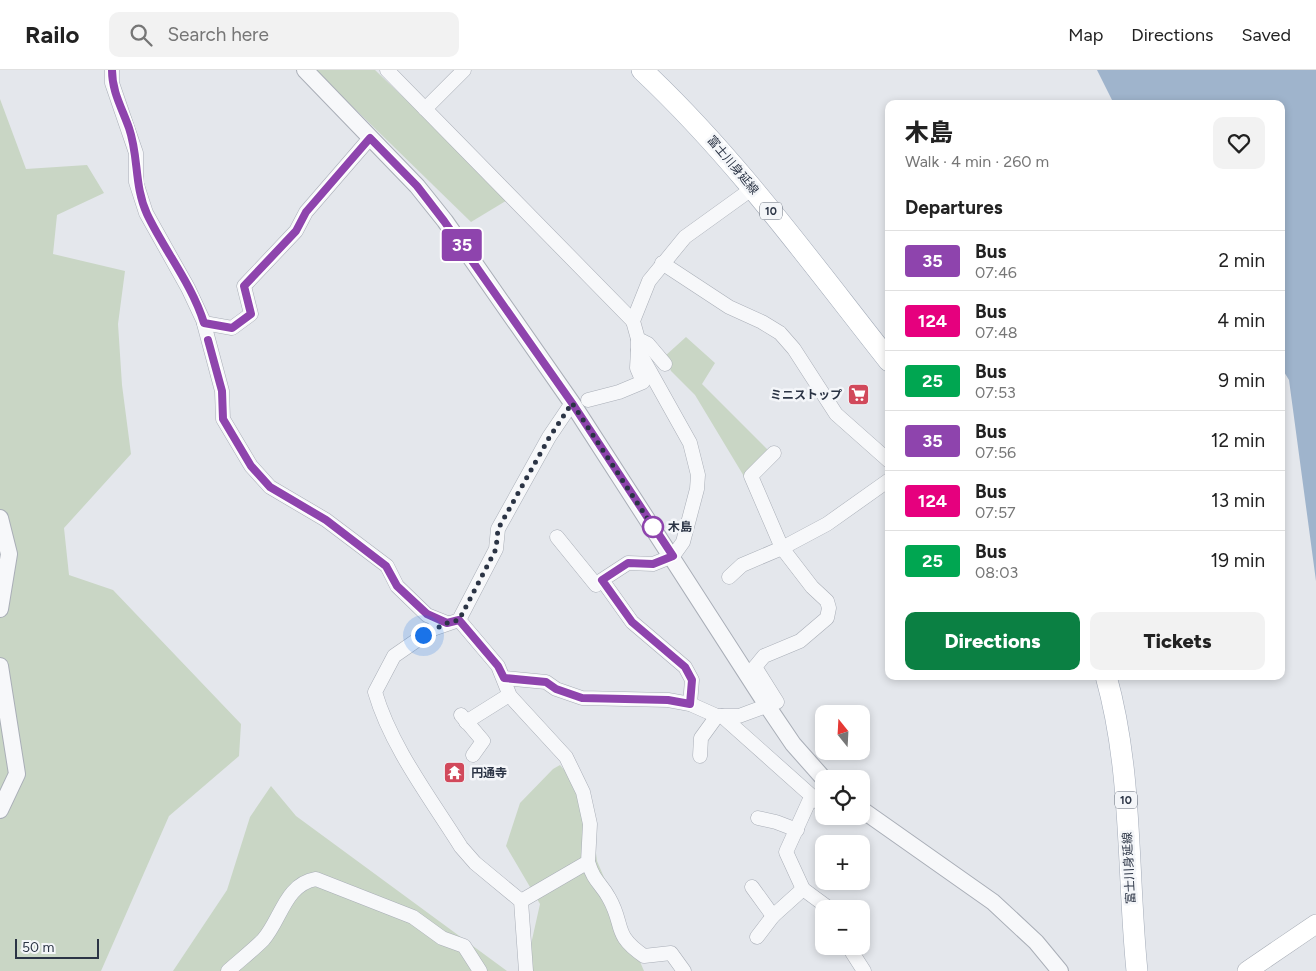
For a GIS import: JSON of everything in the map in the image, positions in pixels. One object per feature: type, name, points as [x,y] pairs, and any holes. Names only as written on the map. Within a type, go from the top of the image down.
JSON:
[{"type":"main road","name":"富士川身延線","points":[[642,70],[687,113],[753,188],[885,356]]},
{"type":"main road","name":"富士川身延線","points":[[1107,680],[1116,711],[1124,766],[1132,925],[1137,971]]},
{"type":"main road","points":[[1247,971],[1316,924]]},
{"type":"street","points":[[112,70],[112,83],[136,153],[136,182],[146,213],[188,288],[204,323],[222,391],[223,419],[251,466],[270,487],[326,520],[386,566],[397,586],[427,614],[453,622],[498,666],[509,695],[566,757],[583,792],[590,824],[588,862],[593,878],[610,898],[620,931],[629,946],[644,956],[671,953],[684,971]]},
{"type":"street","points":[[305,70],[417,186],[580,402],[673,556],[768,707],[793,744],[816,770]]},
{"type":"street","points":[[388,70],[633,321],[638,345],[637,368],[643,382],[619,392],[580,402],[549,438],[498,529],[496,549],[453,622],[433,629],[394,656],[375,692],[381,711],[394,738],[461,848],[475,863],[521,901],[526,971]]},
{"type":"street","points":[[425,109],[464,70]]},
{"type":"street","points":[[204,323],[232,328],[251,314],[244,286],[296,231],[306,212],[370,138]]},
{"type":"street","points":[[633,321],[649,281],[685,237],[753,188]]},
{"type":"street","points":[[662,263],[729,307],[762,322],[780,333],[794,348],[836,414],[885,457]]},
{"type":"street","points":[[638,345],[648,344],[665,364]]},
{"type":"street","points":[[638,345],[690,443],[698,475],[697,489],[683,542],[673,556],[653,564],[628,563],[602,580],[632,622],[685,667],[692,680],[690,704]]},
{"type":"street","points":[[719,716],[739,716],[768,707],[777,702],[756,667],[764,656],[800,641],[827,618],[829,608],[827,601],[812,587],[782,548],[751,476],[774,453]]},
{"type":"street","points":[[729,577],[742,565],[782,548],[827,524],[885,483]]},
{"type":"street","points":[[0,518],[9,554],[0,609]]},
{"type":"street","points":[[557,537],[596,585]]},
{"type":"street","points":[[0,666],[17,774],[0,810]]},
{"type":"street","points":[[504,678],[546,682],[556,689],[582,698],[668,700],[690,704],[719,716],[815,800]]},
{"type":"street","points":[[473,756],[483,741],[464,718],[509,695]]},
{"type":"street","points":[[700,756],[701,738],[719,716]]},
{"type":"street","points":[[811,797],[786,852],[803,889],[818,900]]},
{"type":"street","points":[[870,815],[993,902],[1036,942],[1060,971]]},
{"type":"street","points":[[758,818],[797,830]]},
{"type":"street","points":[[521,901],[588,862]]},
{"type":"street","points":[[228,971],[264,940],[300,884],[316,879],[413,917],[442,938],[464,946],[480,971]]},
{"type":"street","points":[[752,887],[773,916]]},
{"type":"street","points":[[756,937],[773,916],[803,889]]},
{"type":"street","points":[[854,955],[864,971]]},
{"type":"green space","points":[[315,70],[375,70],[509,199],[471,222]]},
{"type":"green space","points":[[0,99],[26,169],[87,165],[104,193],[57,215],[53,254],[125,271],[118,324],[122,385],[131,454],[64,528],[69,575],[113,590],[241,724],[239,756],[169,816],[101,971],[0,971]]},
{"type":"green space","points":[[686,337],[715,363],[702,384],[768,450],[745,478],[695,395],[671,371],[665,356]]},
{"type":"green space","points":[[560,765],[589,799],[597,861],[644,971],[525,971],[540,904],[506,846],[520,803],[553,769]]},
{"type":"green space","points":[[271,786],[296,816],[507,971],[173,971],[227,890],[250,817]]},
{"type":"water","points":[[1097,70],[1316,70],[1316,581],[1289,380],[1285,374],[1285,100],[1112,100]]},
{"type":"bus line","name":"35","points":[[112,70],[112,83],[136,153],[136,182],[146,213],[188,288],[204,323],[232,328],[251,314],[244,286],[296,231],[306,212],[370,138],[417,186],[474,262],[572,403],[673,556],[653,564],[628,563],[602,580],[632,622],[685,667],[692,680],[690,704],[668,700],[620,697],[582,698],[556,689],[546,682],[504,678],[498,666],[459,620],[447,623],[427,614],[397,586],[386,566],[326,520],[270,487],[251,466],[223,419],[222,391],[208,340]]},
{"type":"place","name":"ミニストップ","points":[[858,395]]},
{"type":"place","name":"木島","points":[[653,527]]},
{"type":"place","name":"円通寺","points":[[455,773]]},
{"type":"route","points":[[423,635],[447,623],[459,620],[496,549],[498,529],[549,438],[572,403],[653,527]]}]
